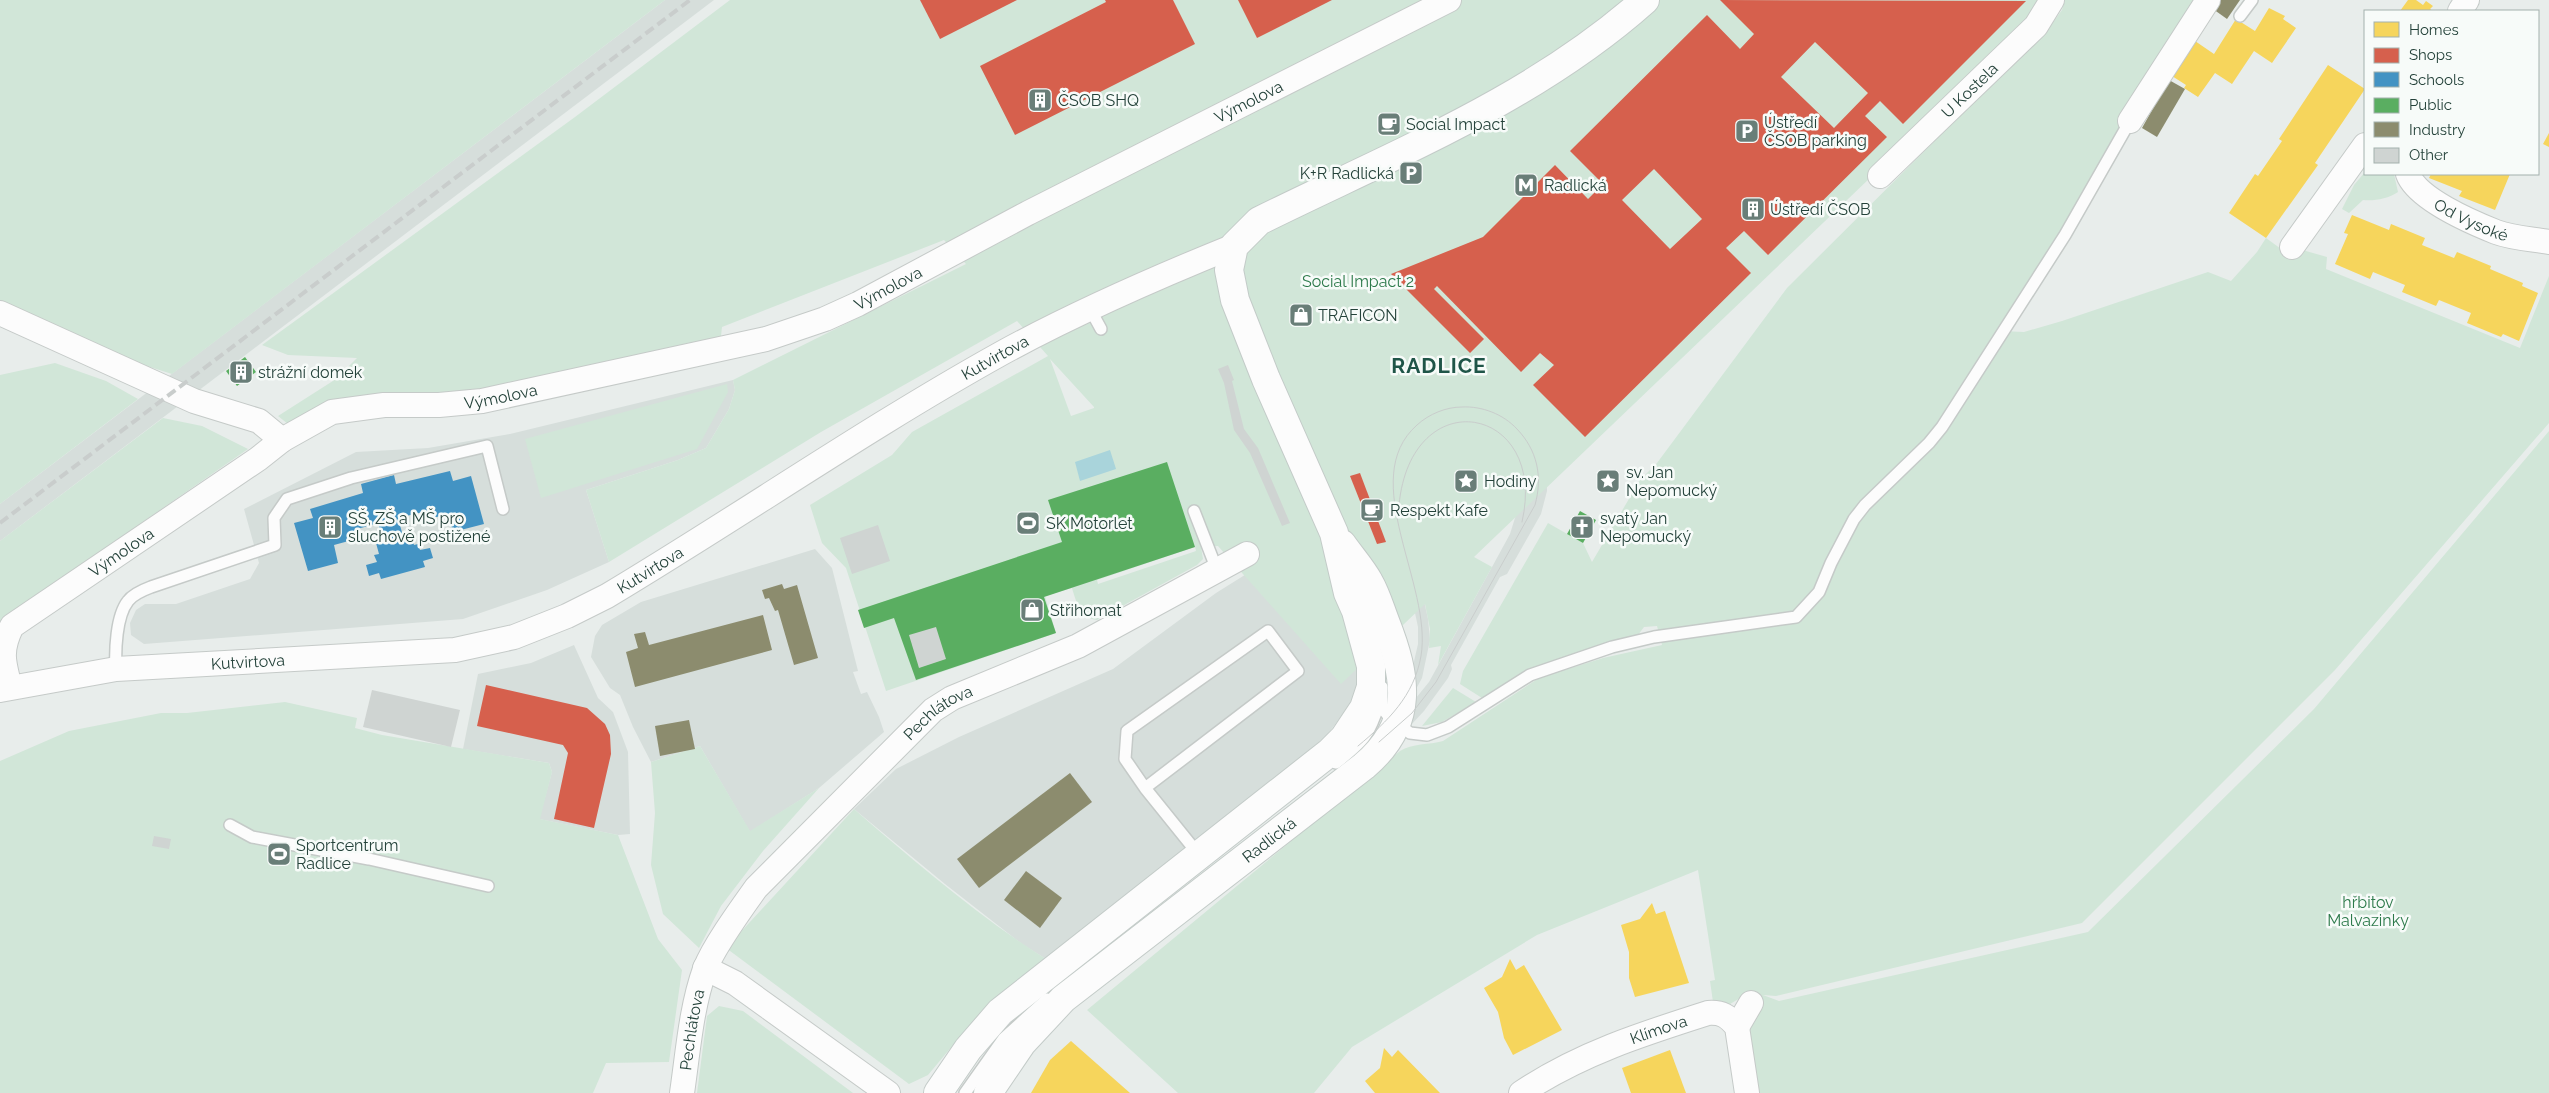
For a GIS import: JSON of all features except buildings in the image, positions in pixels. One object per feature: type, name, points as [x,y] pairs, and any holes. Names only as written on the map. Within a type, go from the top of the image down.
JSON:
[{"type":"main road","points":[[1234,246],[1259,222],[1522,90],[1591,45],[1645,0]]},
{"type":"main road","name":"Radlická","points":[[938,1093],[968,1049],[1000,1012],[1199,855],[1328,761],[1364,708],[1371,687],[1371,666],[1356,612],[1348,593],[1334,533],[1266,379],[1235,300],[1229,270],[1234,246]]},
{"type":"main road","name":"Radlická","points":[[988,1093],[1022,1043],[1063,999],[1380,752],[1389,716],[1402,694],[1398,654],[1369,582],[1334,533]]},
{"type":"street","name":"U Kostela","points":[[1880,176],[2036,26],[2052,0]]},
{"type":"street","points":[[2130,121],[2208,0]]},
{"type":"street","name":"Výmolova","points":[[5,688],[3,641],[12,626],[258,459],[282,440],[332,412],[384,405],[439,405],[482,401],[766,339],[825,319],[858,304],[1028,212],[1443,1]]},
{"type":"street","points":[[2292,247],[2364,146]]},
{"type":"street","name":"Od Vysoké","points":[[2408,175],[2411,183],[2428,199],[2497,232],[2548,239]]},
{"type":"street","name":"Kutvirtova","points":[[5,688],[116,670],[455,650],[514,637],[567,616],[607,596],[932,394],[1090,307],[1145,282],[1234,246]]},
{"type":"street","points":[[2,318],[191,407],[259,421],[282,440]]},
{"type":"street","name":"Pechlátova","points":[[682,1093],[692,1024],[706,968],[738,913],[756,888],[898,743],[933,710],[952,698],[1078,646],[1247,554]]},
{"type":"street","name":"Pechlátova","points":[[706,968],[735,983],[888,1093]]},
{"type":"street","points":[[1748,1093],[1737,1027],[1751,1003]]},
{"type":"street","name":"Klímova","points":[[1521,1093],[1568,1064],[1624,1040],[1708,1013],[1720,1012],[1737,1027]]},
{"type":"lane","points":[[2240,16],[2252,0]]},
{"type":"lane","points":[[1389,716],[1418,736],[1436,733],[1530,675],[1612,647],[1654,636],[1796,617],[1819,592],[1831,563],[1854,519],[1865,505],[1929,443],[1942,427],[2060,242],[2130,121]]},
{"type":"lane","points":[[1090,307],[1101,330]]},
{"type":"lane","points":[[116,670],[115,646],[123,610],[128,600],[138,592],[151,587],[274,545],[274,518],[288,499],[351,478],[486,446],[503,509]]},
{"type":"lane","points":[[1194,511],[1217,570]]},
{"type":"lane","points":[[965,1093],[1004,1038],[1026,1016],[1378,742],[1389,716],[1382,673],[1378,653],[1371,634],[1356,612]]},
{"type":"lane","points":[[1145,788],[1298,670],[1268,631],[1126,731],[1125,759],[1145,788],[1199,855]]},
{"type":"lane","points":[[1328,761],[1389,716]]},
{"type":"lane","points":[[1328,761],[1358,746],[1369,733],[1389,716]]},
{"type":"lane","points":[[955,1093],[973,1063],[1016,1013],[1311,782]]},
{"type":"lane","points":[[230,825],[252,838],[369,859],[488,886]]},
{"type":"shaded area","points":[[665,0],[714,0],[0,541],[0,504]]},
{"type":"shaded area","points":[[733,380],[735,390],[729,409],[706,448],[678,460],[586,490],[609,562],[547,590],[463,619],[144,644],[131,635],[130,623],[136,610],[145,604],[176,604],[250,579],[259,563],[244,509],[356,452],[428,448],[510,434]]},
{"type":"shaded area","points":[[1462,398],[1482,400],[1503,406],[1523,420],[1533,431],[1546,461],[1547,491],[1541,514],[1507,574],[1500,577],[1451,665],[1452,669],[1448,678],[1424,711],[1411,725],[1405,723],[1407,709],[1429,682],[1510,534],[1519,505],[1518,479],[1514,463],[1505,447],[1490,435],[1472,430],[1456,430],[1438,437],[1422,454],[1411,480],[1408,510],[1410,537],[1428,619],[1430,640],[1422,678],[1408,704],[1409,671],[1412,670],[1418,644],[1418,627],[1385,472],[1393,444],[1411,419],[1432,406]]},
{"type":"shaded area","points":[[1293,545],[1357,669],[1356,688],[1349,706],[1327,735],[1290,767],[1046,959],[1022,944],[945,884],[854,809],[896,769],[959,737],[1113,669],[1216,593]]},
{"type":"shaded area","points":[[815,549],[832,568],[858,671],[853,672],[861,694],[867,692],[884,732],[819,788],[750,832],[700,746],[651,762],[633,727],[620,695],[610,688],[591,657],[595,636],[602,625],[641,602]]},
{"type":"shaded area","points":[[574,645],[598,698],[613,712],[628,752],[630,834],[618,835],[539,819],[552,772],[549,763],[463,749],[478,674],[531,663]]},
{"type":"green space","points":[[0,0],[665,0],[172,374],[131,361],[0,303]]},
{"type":"green space","name":"Social Impact 2","points":[[730,0],[2056,0],[1474,557],[1492,567],[1438,665],[1441,646],[1429,648],[1430,629],[1425,604],[1341,684],[1218,546],[1201,547],[1203,559],[1197,565],[1097,620],[1091,619],[1083,613],[1077,604],[1072,588],[1045,596],[1056,633],[886,691],[846,568],[822,543],[810,505],[892,455],[912,432],[1048,356],[1017,321],[821,432],[609,562],[586,490],[678,460],[706,448],[729,409],[735,390],[733,380],[966,264],[944,240],[722,327],[721,336],[550,377],[288,424],[278,416],[336,379],[357,358],[288,355],[262,345],[575,117]],"holes":[[[1050,359],[1094,407],[1094,408],[1071,416]],[[1195,547],[1196,551],[1098,584],[1097,580]]]},
{"type":"green space","name":"hřbitov Malvazinky","points":[[2065,0],[2197,0],[2002,331],[2024,332],[2208,272],[2231,281],[2257,252],[2266,238],[2288,254],[2292,247],[2327,257],[2326,269],[2520,348],[2549,276],[2549,423],[2335,670],[2082,923],[1776,996],[1763,995],[1779,1001],[2088,932],[2314,709],[2549,431],[2549,1093],[1759,1093],[1742,997],[1730,1004],[1713,1002],[1710,981],[1715,980],[1698,870],[1537,935],[1352,1047],[1314,1093],[1178,1093],[1087,1010],[1400,751],[1405,748],[1443,741],[1539,678],[1603,658],[1662,645],[1657,626],[1644,627],[1638,635],[1531,668],[1482,698],[1460,684],[1463,671],[1548,523],[1583,543],[1592,562],[1640,480],[1657,463],[1787,288],[2051,25],[2062,10]]},
{"type":"green space","points":[[2364,173],[2364,175],[2394,175],[2398,192],[2381,199],[2363,200],[2349,213],[2342,209],[2354,185]]},
{"type":"green space","points":[[55,363],[106,381],[138,399],[0,504],[0,375]]},
{"type":"green space","points":[[727,384],[728,392],[697,449],[541,498],[525,439]]},
{"type":"green space","points":[[163,418],[202,426],[248,449],[7,616],[0,624],[0,541]]},
{"type":"green space","points":[[1453,688],[1476,702],[1442,722],[1422,726]]},
{"type":"green space","points":[[285,702],[357,718],[355,728],[382,735],[549,763],[552,772],[540,819],[618,835],[658,939],[682,970],[669,1062],[606,1063],[593,1093],[0,1093],[0,761],[69,731],[161,713],[187,713]]},
{"type":"green space","points":[[700,746],[750,831],[819,788],[763,851],[721,906],[699,948],[663,914],[651,865],[655,813],[651,762]]},
{"type":"green space","points":[[854,809],[971,907],[1046,959],[984,1008],[928,1075],[909,1084],[726,948]]},
{"type":"green space","points":[[719,1006],[743,1011],[853,1093],[697,1093],[707,1016]]},
{"type":"water","points":[[1110,450],[1116,469],[1080,481],[1075,462]]},
{"type":"tram line","points":[[1358,746],[1380,727],[1398,707],[1418,670],[1421,656],[1422,628],[1417,598],[1395,503],[1394,474],[1400,448],[1417,425],[1438,412],[1462,407],[1492,412],[1505,419],[1517,429],[1534,455],[1538,474],[1535,505],[1436,682],[1412,713],[1379,742]]},
{"type":"tram line","points":[[1399,505],[1409,465],[1427,438],[1450,424],[1475,422],[1498,432],[1516,452],[1525,483],[1522,522]]},
{"type":"railway","points":[[0,523],[690,0]]},
{"type":"place","name":"ČSOB SHQ","points":[[1040,100]]},
{"type":"place","name":"Social Impact","points":[[1389,124]]},
{"type":"place","name":"Ústředí ČSOB parking","points":[[1747,131]]},
{"type":"place","name":"K+R Radlická","points":[[1411,173]]},
{"type":"place","name":"Radlická","points":[[1526,185]]},
{"type":"place","name":"Ústředí ČSOB","points":[[1753,209]]},
{"type":"place","name":"TRAFICON","points":[[1301,315]]},
{"type":"place","name":"strážní domek","points":[[241,372]]},
{"type":"place","name":"Hodiny","points":[[1466,481]]},
{"type":"place","name":"sv. Jan Nepomucký","points":[[1608,481]]},
{"type":"place","name":"Respekt Kafe","points":[[1372,510]]},
{"type":"place","name":"SK Motorlet","points":[[1028,523]]},
{"type":"place","name":"SŠ, ZŠ a MŠ pro sluchově postižené","points":[[330,527]]},
{"type":"place","name":"svatý Jan Nepomucký","points":[[1582,527]]},
{"type":"place","name":"Střihomat","points":[[1032,610]]},
{"type":"place","name":"Sportcentrum Radlice","points":[[279,854]]},
{"type":"district","name":"RADLICE","points":[[1439,366]]}]
